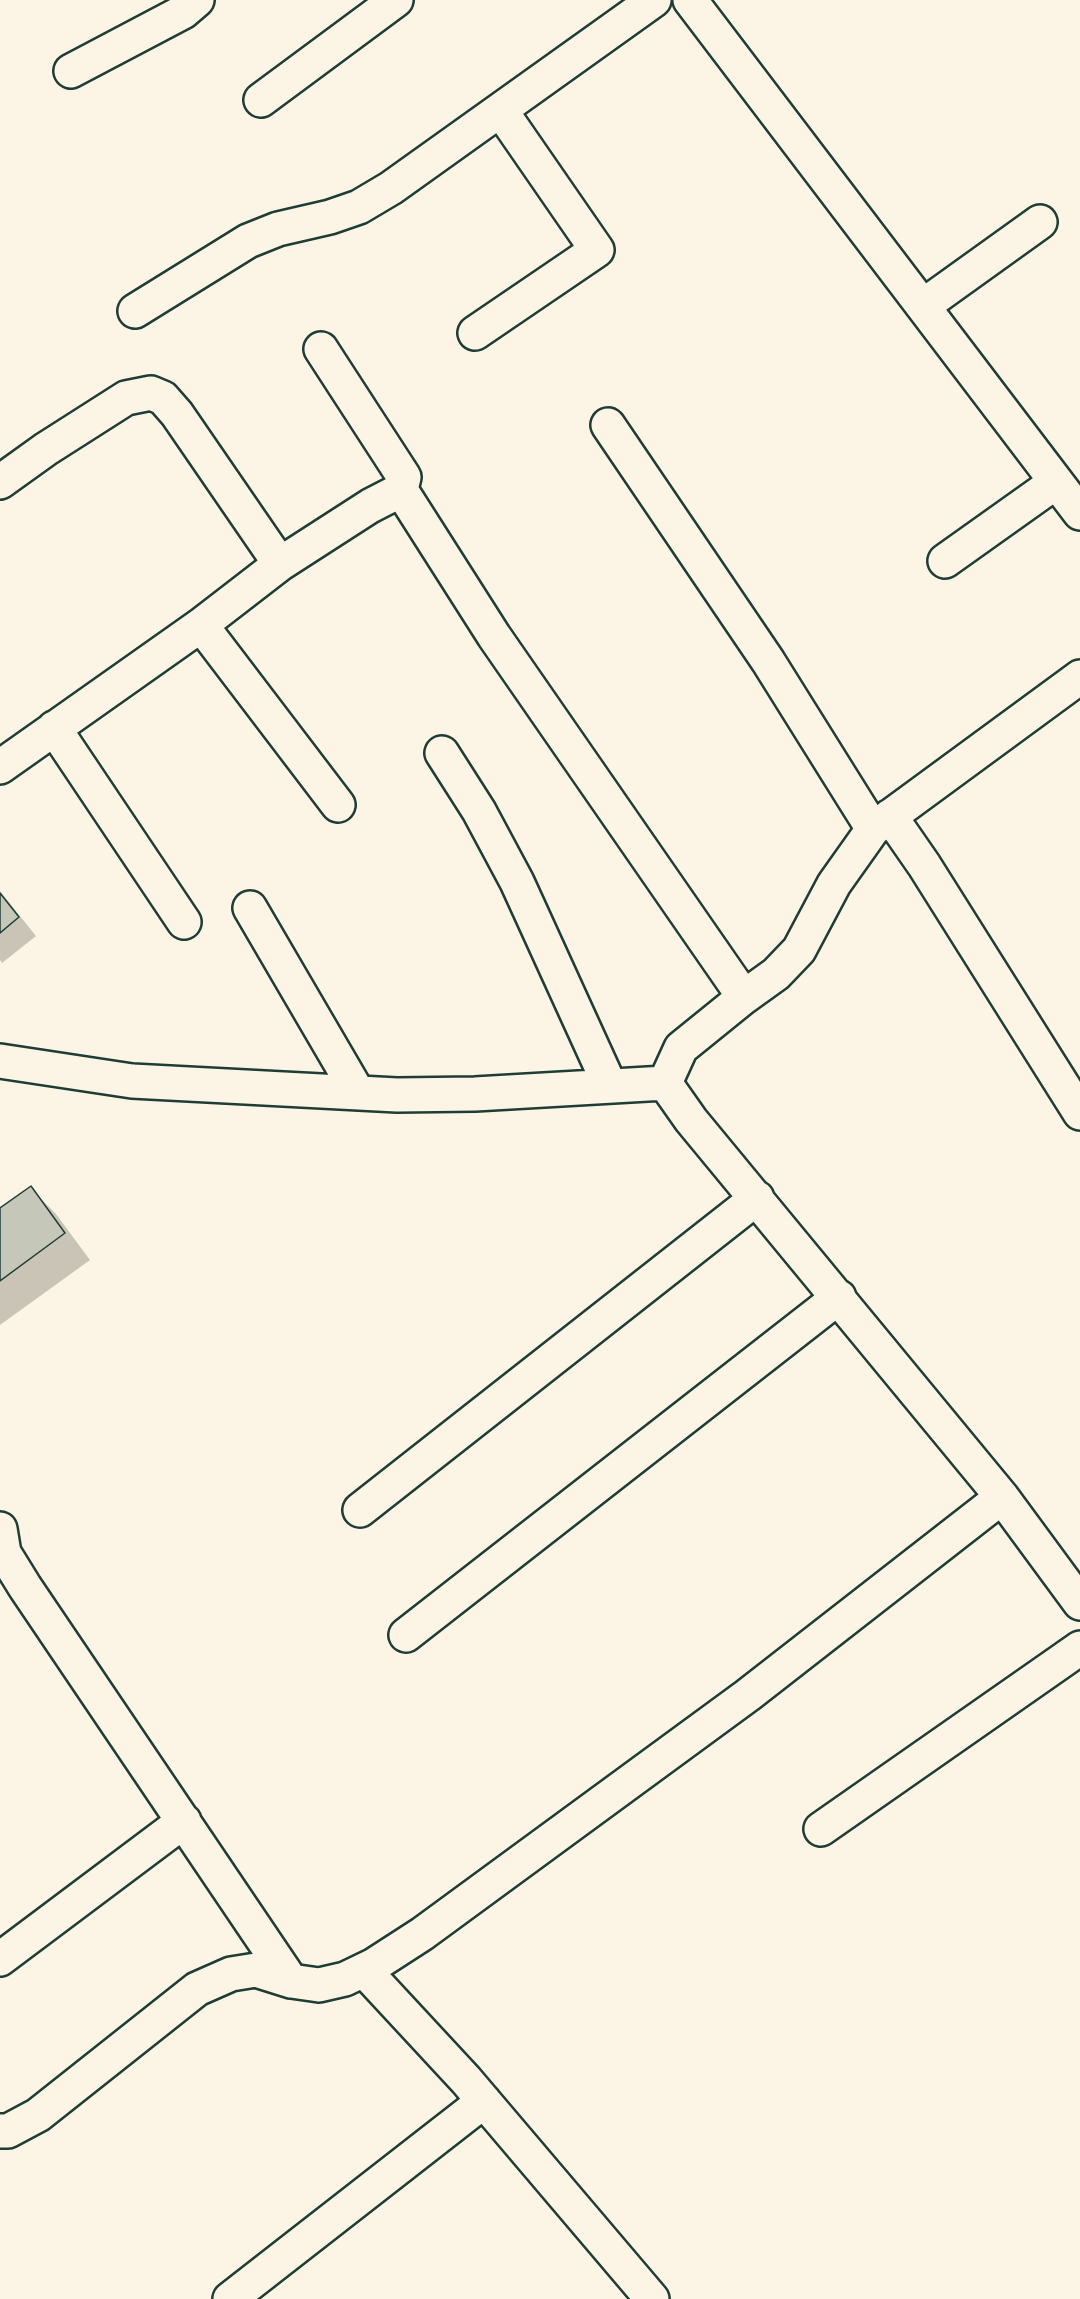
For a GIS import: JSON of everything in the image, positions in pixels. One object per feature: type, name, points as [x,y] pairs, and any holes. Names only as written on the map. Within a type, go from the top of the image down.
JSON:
[{"type":"street","points":[[71,71],[183,12],[197,0]]},
{"type":"street","points":[[261,100],[396,0]]},
{"type":"street","points":[[135,311],[248,241],[278,229],[330,217],[359,207],[426,164],[654,0]]},
{"type":"street","points":[[690,0],[1080,513]]},
{"type":"street","points":[[475,333],[597,250],[501,111]]},
{"type":"street","points":[[923,306],[1040,222]]},
{"type":"street","points":[[321,349],[404,477],[401,490],[494,636],[744,997]]},
{"type":"street","points":[[0,482],[46,449],[126,398],[152,393],[163,398],[177,414],[280,564]]},
{"type":"street","points":[[608,425],[881,823],[924,865],[1080,1113]]},
{"type":"street","points":[[945,561],[1056,482]]},
{"type":"street","points":[[0,767],[201,625],[280,564],[370,506],[401,490]]},
{"type":"street","points":[[201,625],[338,806]]},
{"type":"street","points":[[665,1083],[681,1048],[744,997],[776,975],[799,950],[834,884],[881,823],[1080,676]]},
{"type":"street","points":[[54,728],[184,922]]},
{"type":"street","points":[[442,753],[479,811],[517,882],[610,1086]]},
{"type":"street","points":[[250,908],[358,1093]]},
{"type":"street","points":[[0,1061],[132,1081],[358,1093],[475,1094],[665,1083]]},
{"type":"street","points":[[665,1083],[692,1120],[1002,1497],[1080,1603]]},
{"type":"street","points":[[360,1510],[757,1198]]},
{"type":"street","points":[[406,1635],[839,1297]]},
{"type":"street","points":[[0,2131],[8,2130],[38,2115],[197,1989],[231,1974],[256,1970],[291,1981],[319,1985],[345,1979],[364,1970],[422,1934],[685,1741],[1002,1497]]},
{"type":"street","points":[[0,1529],[4,1553],[25,1587],[291,1981]]},
{"type":"street","points":[[820,1829],[1080,1648]]},
{"type":"street","points":[[0,1959],[184,1821]]},
{"type":"street","points":[[364,1970],[484,2101],[652,2299]]},
{"type":"street","points":[[230,2299],[484,2101]]},
{"type":"building","points":[[0,893],[19,917],[0,933]]},
{"type":"building","points":[[31,1186],[65,1233],[0,1281],[0,1208]]}]
